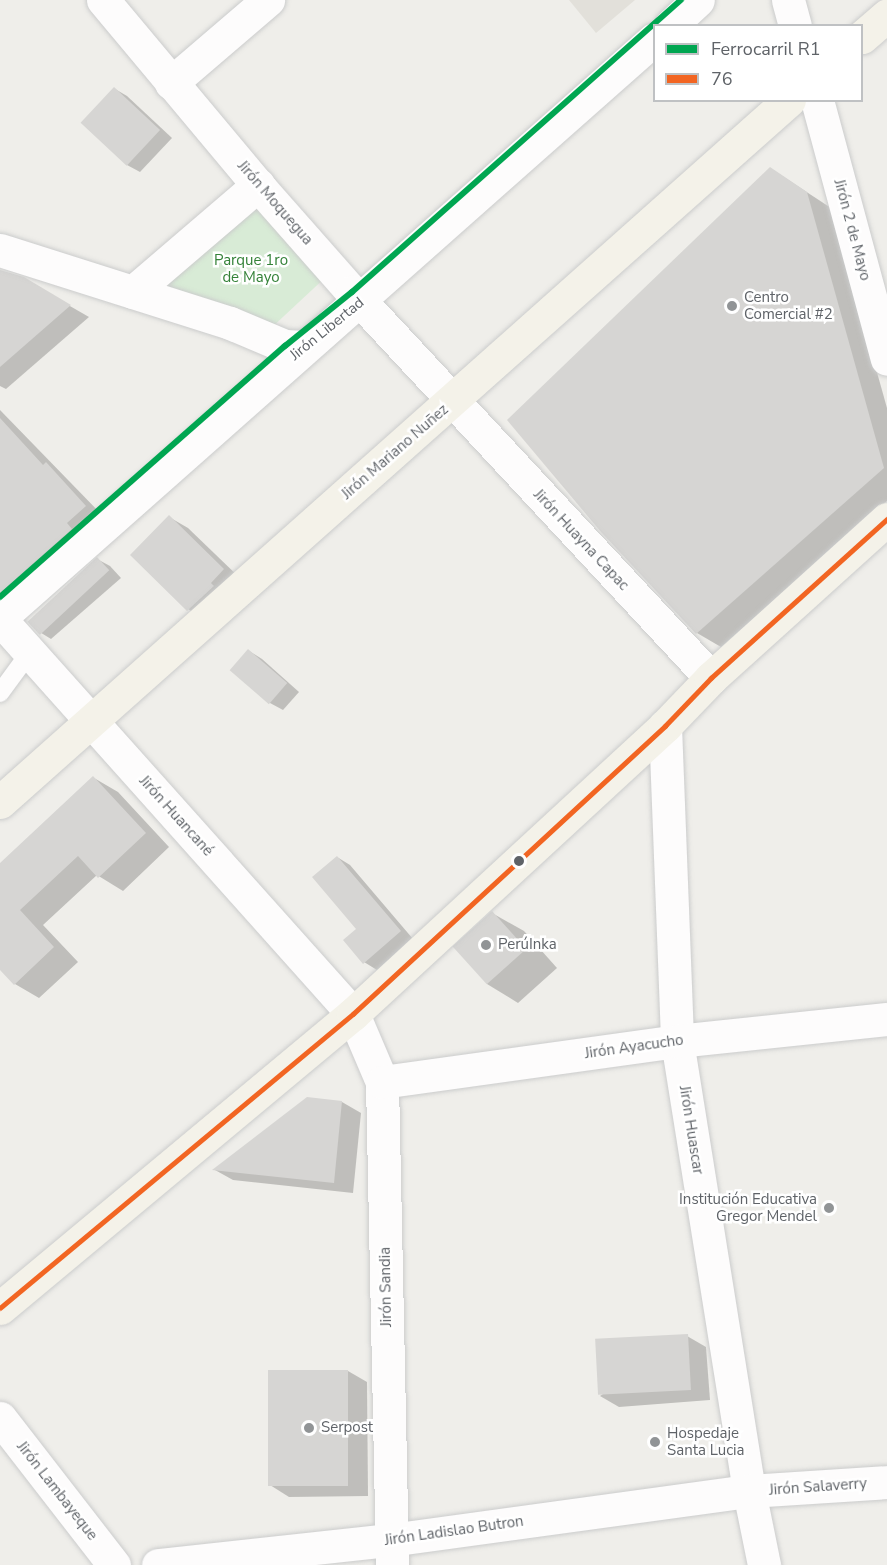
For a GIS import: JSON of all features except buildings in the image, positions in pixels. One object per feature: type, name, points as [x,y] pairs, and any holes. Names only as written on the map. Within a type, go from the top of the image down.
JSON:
[{"type":"main road","points":[[863,35],[887,15]]},
{"type":"main road","name":"Jirón Mariano Nuñez","points":[[0,802],[787,102]]},
{"type":"main road","points":[[0,1308],[352,1014],[665,726],[711,678],[887,519]]},
{"type":"street","name":"Jirón Moquegua","points":[[103,0],[258,185],[452,401]]},
{"type":"street","points":[[171,83],[268,0]]},
{"type":"street","points":[[672,24],[698,0]]},
{"type":"street","points":[[788,0],[794,24]]},
{"type":"street","name":"Jirón Libertad","points":[[0,618],[304,347],[362,301],[653,40]]},
{"type":"street","name":"Jirón 2 de Mayo","points":[[817,102],[887,359]]},
{"type":"street","points":[[133,292],[258,185]]},
{"type":"street","points":[[0,250],[230,323],[285,346],[304,347]]},
{"type":"street","name":"Jirón Huayna Capac","points":[[452,401],[711,678]]},
{"type":"street","name":"Jirón Huancané","points":[[0,618],[352,1014]]},
{"type":"street","name":"Jirón Huascar","points":[[665,726],[677,1041],[749,1491],[764,1565]]},
{"type":"street","name":"Jirón Sandia","points":[[352,1014],[382,1082],[391,1552]]},
{"type":"street","name":"Jirón Ayacucho","points":[[382,1082],[677,1041],[887,1019]]},
{"type":"street","name":"Jirón Lambayeque","points":[[0,1418],[114,1565]]},
{"type":"street","name":"Jirón Salaverry","points":[[749,1491],[887,1482]]},
{"type":"street","name":"Jirón Ladislao Butron","points":[[158,1565],[391,1552],[749,1491]]},
{"type":"lane","points":[[0,693],[30,652]]},
{"type":"shaded area","points":[[569,0],[635,0],[596,33]]},
{"type":"green space","name":"Parque 1ro de Mayo","points":[[256,194],[328,275],[269,330],[145,290]]},
{"type":"rail line","name":"R1","points":[[654,24],[681,0]]},
{"type":"rail line","name":"R1","points":[[0,597],[285,346],[352,292],[653,25]]},
{"type":"transit line","name":"76","points":[[0,1308],[353,1014],[665,726],[711,678],[887,519]]},
{"type":"place","name":"Centro Comercial #2","points":[[732,306]]},
{"type":"place","name":"PerúInka","points":[[486,945]]},
{"type":"place","name":"Institución Educativa Gregor Mendel","points":[[829,1208]]},
{"type":"place","name":"Serpost","points":[[309,1428]]},
{"type":"place","name":"Hospedaje Santa Lucia","points":[[655,1442]]}]
